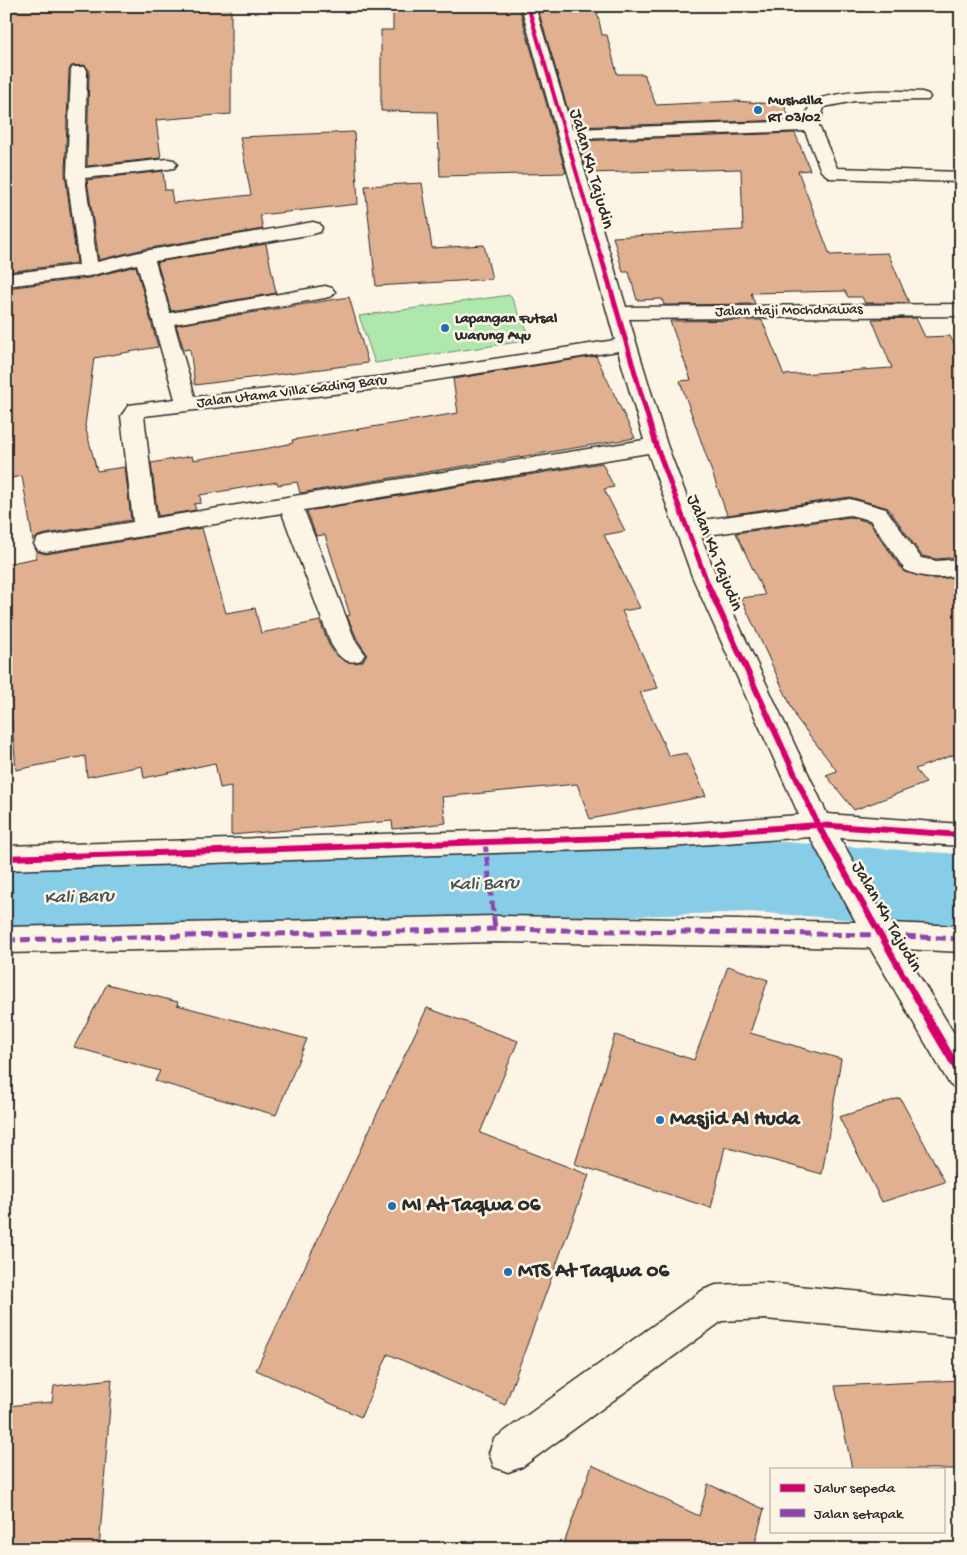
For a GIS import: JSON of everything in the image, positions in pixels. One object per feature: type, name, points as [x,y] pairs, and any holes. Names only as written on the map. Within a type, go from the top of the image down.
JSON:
[{"type":"street","name":"Jalan Kh Tajudin","points":[[528,6],[656,444],[704,576],[834,857],[961,1075]]},
{"type":"street","points":[[79,70],[76,174],[88,270]]},
{"type":"street","points":[[922,97],[871,96],[825,101],[816,104],[811,126],[830,171],[836,174],[961,177]]},
{"type":"street","points":[[566,134],[811,126]]},
{"type":"street","points":[[76,174],[168,164]]},
{"type":"street","points":[[6,280],[88,270],[144,257],[313,228]]},
{"type":"street","name":"Jalan Utama Villa Gading Baru","points":[[144,257],[187,404],[385,382],[627,344]]},
{"type":"street","points":[[162,320],[325,292]]},
{"type":"street","name":"Jalan Haji Mochdnawas","points":[[617,313],[961,310]]},
{"type":"street","points":[[145,527],[132,416],[136,410],[187,404]]},
{"type":"street","points":[[46,544],[656,444]]},
{"type":"street","points":[[290,504],[344,644],[352,654]]},
{"type":"street","points":[[687,530],[850,507],[878,514],[913,564],[920,568],[929,570],[961,567]]},
{"type":"street","points":[[6,858],[670,836],[818,825],[961,835]]},
{"type":"street","points":[[6,940],[495,930],[878,935],[961,939]]},
{"type":"street","points":[[508,1453],[716,1303],[765,1301],[961,1319]]},
{"type":"green space","name":"Lapangan Futsal Warung Ayu","points":[[510,295],[532,340],[375,363],[359,316]]},
{"type":"building","points":[[96,6],[231,6],[231,114],[156,120],[161,158],[87,166],[89,70],[85,65],[71,66],[69,70],[65,174],[77,263],[6,272],[6,11],[94,12]]},
{"type":"building","points":[[393,6],[519,7],[566,173],[440,176],[437,112],[381,111],[381,30],[393,30]]},
{"type":"building","points":[[537,6],[596,6],[602,35],[607,35],[617,74],[644,74],[656,105],[736,101],[784,105],[790,120],[573,127]]},
{"type":"building","points":[[354,132],[358,204],[260,215],[263,229],[144,249],[99,260],[87,180],[163,171],[165,190],[171,190],[173,203],[251,195],[240,137]]},
{"type":"building","points":[[795,133],[810,170],[798,171],[830,255],[888,253],[909,303],[865,303],[862,297],[848,297],[845,291],[751,293],[755,304],[664,305],[662,299],[637,300],[629,272],[623,272],[613,237],[743,230],[741,169],[587,173],[578,141]]},
{"type":"building","points":[[422,183],[432,248],[484,245],[492,279],[376,286],[365,186]]},
{"type":"building","points":[[266,244],[276,293],[171,311],[157,262]]},
{"type":"building","points":[[136,266],[158,347],[94,358],[85,426],[97,471],[125,467],[131,520],[46,534],[38,536],[33,541],[22,476],[6,479],[6,288],[89,278]]},
{"type":"building","points":[[349,297],[368,363],[195,385],[190,349],[184,350],[176,325]]},
{"type":"building","points":[[916,318],[925,337],[950,336],[961,358],[961,557],[936,559],[922,556],[888,508],[850,497],[727,515],[680,381],[691,380],[670,321],[762,320],[784,375],[892,368],[872,319]]},
{"type":"building","points":[[596,356],[635,438],[300,493],[297,482],[278,485],[277,482],[200,495],[201,503],[194,504],[196,510],[158,516],[151,463],[192,456],[193,460],[269,448],[293,443],[292,440],[458,413],[453,379]]},
{"type":"building","points":[[602,463],[614,487],[604,489],[625,531],[604,535],[640,608],[622,611],[658,688],[640,692],[669,756],[687,753],[706,796],[590,819],[577,784],[442,797],[446,823],[393,829],[392,821],[231,835],[231,786],[220,788],[215,763],[144,778],[142,766],[87,777],[85,756],[16,770],[11,710],[6,710],[6,564],[36,558],[35,548],[38,552],[46,554],[202,528],[226,613],[255,608],[261,633],[320,621],[329,645],[335,654],[346,662],[356,663],[363,661],[367,654],[357,639],[347,616],[350,615],[325,535],[316,536],[307,511]]},
{"type":"building","points":[[850,517],[869,522],[904,572],[932,579],[961,577],[961,752],[915,769],[926,783],[854,810],[826,775],[837,771],[797,719],[741,598],[765,595],[736,533]]},
{"type":"building","points":[[728,966],[768,980],[750,1033],[841,1059],[822,1174],[725,1147],[711,1208],[575,1164],[615,1035],[694,1060]]},
{"type":"building","points":[[107,984],[178,1002],[177,1005],[307,1039],[276,1115],[155,1081],[160,1071],[74,1047]]},
{"type":"building","points":[[427,1008],[518,1041],[480,1133],[589,1175],[505,1405],[388,1354],[361,1417],[256,1370]]},
{"type":"building","points":[[900,1098],[945,1182],[882,1202],[839,1117]]},
{"type":"building","points":[[112,1379],[99,1549],[37,1549],[38,1543],[6,1546],[6,1406],[52,1402],[54,1386]]},
{"type":"building","points":[[961,1380],[961,1469],[852,1468],[835,1386]]},
{"type":"building","points":[[592,1465],[699,1516],[708,1484],[764,1509],[755,1543],[767,1549],[562,1549]]},
{"type":"waterway","name":"Kali Baru","points":[[6,900],[752,876],[961,891]]},
{"type":"marked path","points":[[485,842],[495,929]]},
{"type":"marked path","points":[[6,940],[495,929],[879,935],[961,939]]},
{"type":"cycle path","points":[[528,6],[656,445],[704,576],[818,825],[879,935],[961,1075]]},
{"type":"cycle path","points":[[6,858],[670,836],[818,825],[961,835]]},
{"type":"place","name":"Mushalla RT 03/02","points":[[758,110]]},
{"type":"place","name":"Lapangan Futsal Warung Ayu","points":[[445,328]]},
{"type":"place","name":"Masjid Al Huda","points":[[660,1120]]},
{"type":"place","name":"MI At Taqwa 06","points":[[392,1206]]},
{"type":"place","name":"MTS At Taqwa 06","points":[[508,1272]]}]
